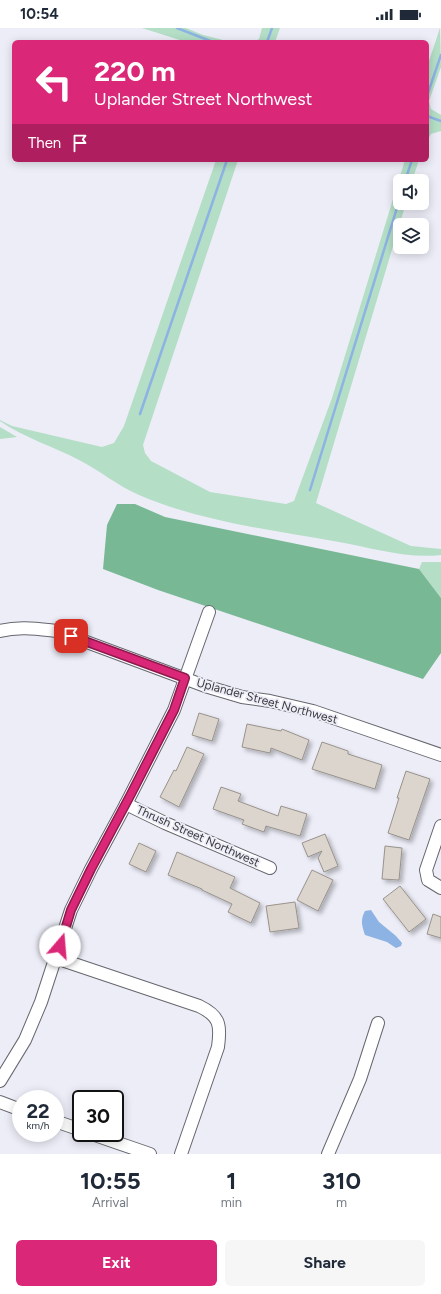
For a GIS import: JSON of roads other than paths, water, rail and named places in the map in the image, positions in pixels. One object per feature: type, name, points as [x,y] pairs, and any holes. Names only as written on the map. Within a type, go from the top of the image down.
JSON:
[{"type":"street","points":[[0,1081],[25,1040],[41,1002],[71,910],[174,710],[209,612]]},
{"type":"street","name":"Uplander Street Northwest","points":[[0,631],[28,628],[57,631],[185,678],[242,697],[270,701],[313,712],[441,755]]},
{"type":"street","name":"Thrush Street Northwest","points":[[126,804],[165,823],[270,868]]},
{"type":"street","points":[[441,826],[426,870],[428,880],[441,888]]},
{"type":"street","points":[[56,958],[199,1006],[214,1016],[220,1029],[218,1047],[181,1154]]},
{"type":"street","points":[[328,1154],[360,1079],[378,1023]]},
{"type":"street","points":[[0,1102],[12,1107]]},
{"type":"street","points":[[115,1142],[150,1154]]},
{"type":"water","points":[[371,910],[379,922],[402,943],[401,946],[396,948],[387,942],[365,935],[362,926],[362,917],[365,911]]},
{"type":"waterway","points":[[177,28],[208,40]]},
{"type":"waterway","points":[[268,40],[272,28]]},
{"type":"waterway","points":[[429,90],[441,55]]},
{"type":"waterway","points":[[429,117],[441,121]]},
{"type":"waterway","points":[[140,414],[226,162]]},
{"type":"waterway","points":[[407,174],[411,162]]},
{"type":"waterway","points":[[310,490],[396,210]]}]
